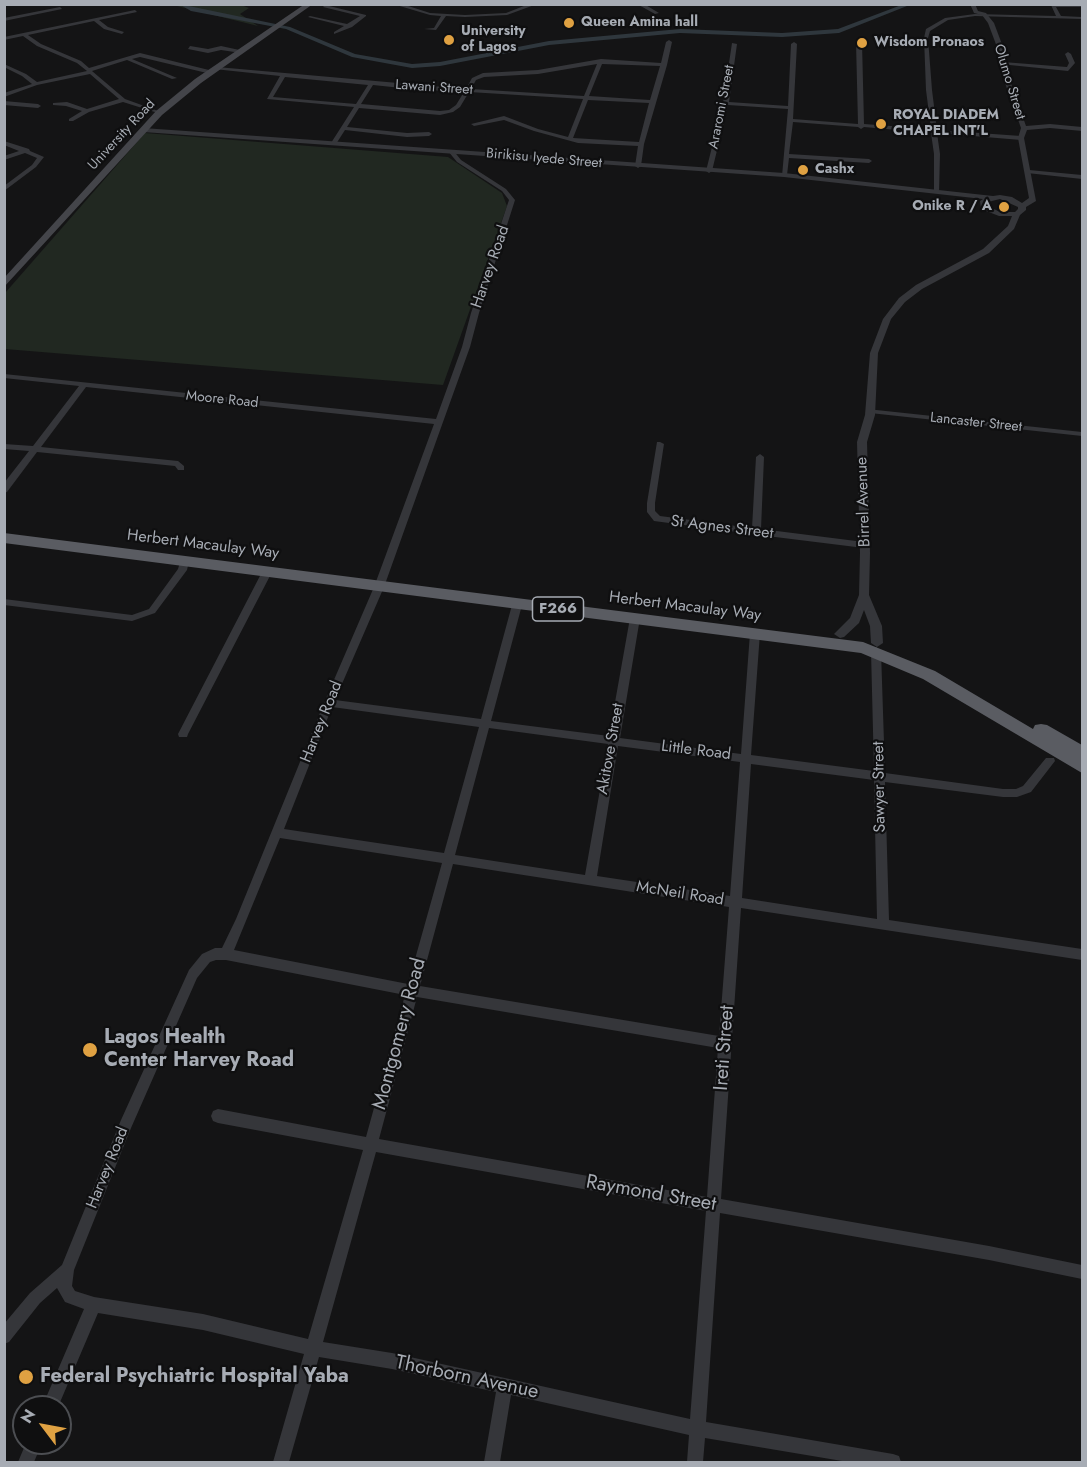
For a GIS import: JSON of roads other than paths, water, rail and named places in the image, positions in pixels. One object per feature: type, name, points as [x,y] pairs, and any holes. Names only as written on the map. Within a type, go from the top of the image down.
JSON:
[{"type":"highway","name":"Herbert Macaulay Way","points":[[4,532],[381,582],[517,605],[876,647],[929,675],[1083,766]]},
{"type":"highway","name":"Herbert Macaulay Way","points":[[4,538],[267,572],[459,589],[840,634],[932,666],[1083,753]]},
{"type":"main road","points":[[277,25],[315,4]]},
{"type":"main road","points":[[294,15],[305,5]]},
{"type":"main road","points":[[277,25],[305,5]]},
{"type":"main road","name":"University Road","points":[[4,284],[159,113],[277,25]]},
{"type":"street","points":[[395,4],[444,15],[510,13],[535,4]]},
{"type":"street","points":[[498,13],[499,10],[514,4]]},
{"type":"street","points":[[639,4],[657,13]]},
{"type":"street","points":[[972,5],[976,12],[984,13],[1083,18]]},
{"type":"street","name":"Olumo Street","points":[[980,5],[991,23],[1003,55],[1006,79],[1024,128],[1021,138],[1033,194]]},
{"type":"street","points":[[4,20],[58,6],[66,13]]},
{"type":"street","points":[[325,6],[351,10],[365,18],[336,33]]},
{"type":"street","points":[[1059,17],[1053,6],[1083,6]]},
{"type":"street","points":[[4,39],[135,11]]},
{"type":"street","points":[[941,193],[933,132],[927,32],[947,19],[984,13]]},
{"type":"street","points":[[426,29],[436,29],[444,15]]},
{"type":"street","points":[[310,17],[350,26]]},
{"type":"street","points":[[71,18],[77,23]]},
{"type":"street","points":[[94,19],[105,28],[122,33]]},
{"type":"street","points":[[23,34],[39,45],[71,58],[90,71],[123,100],[159,113]]},
{"type":"street","points":[[638,166],[641,144],[669,42]]},
{"type":"street","points":[[859,42],[861,127]]},
{"type":"street","name":"Araromi Street","points":[[709,171],[726,103],[734,44]]},
{"type":"street","points":[[784,176],[791,108],[794,44]]},
{"type":"street","points":[[190,48],[208,51],[221,48],[241,51]]},
{"type":"street","name":"Lawani Street","points":[[4,95],[36,84],[90,71],[138,54],[214,70],[652,102]]},
{"type":"street","points":[[1068,54],[1072,63]]},
{"type":"street","points":[[126,58],[174,78]]},
{"type":"street","points":[[1003,64],[1068,69],[1072,63],[1083,60]]},
{"type":"street","points":[[283,75],[269,98],[358,107],[446,112],[458,106],[474,79],[483,75],[531,73],[601,61],[664,65]]},
{"type":"street","points":[[570,138],[601,61]]},
{"type":"street","points":[[4,65],[36,84]]},
{"type":"street","points":[[334,143],[372,83]]},
{"type":"street","points":[[4,87],[11,92]]},
{"type":"street","points":[[71,120],[87,111],[123,100]]},
{"type":"street","points":[[4,103],[38,106]]},
{"type":"street","points":[[726,103],[791,108]]},
{"type":"street","points":[[55,104],[67,104],[87,111]]},
{"type":"street","points":[[474,124],[504,118],[536,130],[591,142],[641,144]]},
{"type":"street","points":[[790,120],[1021,138]]},
{"type":"street","points":[[1024,128],[1043,126],[1083,129]]},
{"type":"street","points":[[342,129],[407,135],[429,134]]},
{"type":"street","name":"Birikisu Iyede Street","points":[[143,130],[784,176],[1009,199]]},
{"type":"street","points":[[4,143],[41,157],[34,166],[4,189]]},
{"type":"street","points":[[4,158],[27,150]]},
{"type":"street","points":[[422,150],[463,164],[468,157],[477,153]]},
{"type":"street","name":"Harvey Road","points":[[67,1270],[126,1125],[193,974],[206,958],[215,954],[226,954],[381,582],[466,347],[475,313],[512,205],[509,194],[463,164],[451,151]]},
{"type":"street","points":[[786,156],[869,161]]},
{"type":"street","points":[[1029,172],[1083,177]]},
{"type":"street","name":"Birikisu Iyede Street","points":[[941,193],[999,214]]},
{"type":"street","points":[[1009,199],[1033,194]]},
{"type":"street","name":"Birrel Avenue","points":[[864,595],[862,442],[870,411],[874,353],[887,319],[902,300],[919,287],[986,251],[1016,220],[1022,206],[1033,199],[1033,194]]},
{"type":"street","points":[[984,207],[984,201],[991,198]]},
{"type":"street","points":[[1009,199],[1022,206]]},
{"type":"street","points":[[1003,235],[1003,224],[999,214],[1017,214]]},
{"type":"street","name":"Moore Road","points":[[4,376],[439,422]]},
{"type":"street","points":[[4,490],[84,385]]},
{"type":"street","name":"Lancaster Street","points":[[870,411],[1083,434]]},
{"type":"street","name":"St Agnes Street","points":[[660,444],[651,503],[651,513],[657,519],[864,545]]},
{"type":"street","points":[[4,446],[178,464],[181,468]]},
{"type":"street","points":[[756,533],[760,457]]},
{"type":"street","points":[[4,603],[132,618],[152,611],[182,570],[184,561]]},
{"type":"street","points":[[183,734],[267,572]]},
{"type":"street","points":[[840,634],[855,620],[864,595]]},
{"type":"street","points":[[864,595],[876,626],[876,647]]},
{"type":"street","name":"Montgomery Road","points":[[281,1462],[371,1145],[517,605]]},
{"type":"street","name":"Akitove Street","points":[[590,880],[612,740],[635,618]]},
{"type":"street","name":"Ireti Street","points":[[695,1462],[712,1205],[747,757],[754,633]]},
{"type":"street","name":"Sawyer Street","points":[[876,647],[883,923]]},
{"type":"street","name":"Little Road","points":[[329,703],[747,757],[1003,793],[1017,793],[1027,789],[1050,761]]},
{"type":"street","name":"McNeil Road","points":[[278,833],[1083,954]]},
{"type":"street","points":[[226,954],[412,990],[725,1043]]},
{"type":"street","name":"Raymond Street","points":[[218,1116],[371,1145],[980,1251],[1083,1272]]},
{"type":"street","points":[[4,1337],[35,1298],[67,1270]]},
{"type":"street","name":"Thorborn Avenue","points":[[67,1270],[64,1287],[70,1297],[94,1305],[203,1322],[312,1348],[392,1361],[698,1430],[892,1462]]},
{"type":"street","points":[[55,1395],[94,1305]]},
{"type":"street","points":[[492,1462],[505,1387]]},
{"type":"waterway","points":[[181,4],[191,9],[288,28],[354,56],[412,66],[440,64],[549,43],[680,31],[782,35],[839,31],[910,4]]},
{"type":"place","name":"Queen Amina hall","points":[[569,23]]},
{"type":"place","name":"University of Lagos","points":[[449,40]]},
{"type":"place","name":"Wisdom Pronaos","points":[[862,43]]},
{"type":"place","name":"ROYAL DIADEM CHAPEL INT'L","points":[[881,124]]},
{"type":"place","name":"Cashx","points":[[803,170]]},
{"type":"place","name":"Onike R / A","points":[[1004,207]]},
{"type":"place","name":"Lagos Health Center Harvey Road","points":[[90,1050]]},
{"type":"place","name":"Federal Psychiatric Hospital Yaba","points":[[26,1377]]}]
